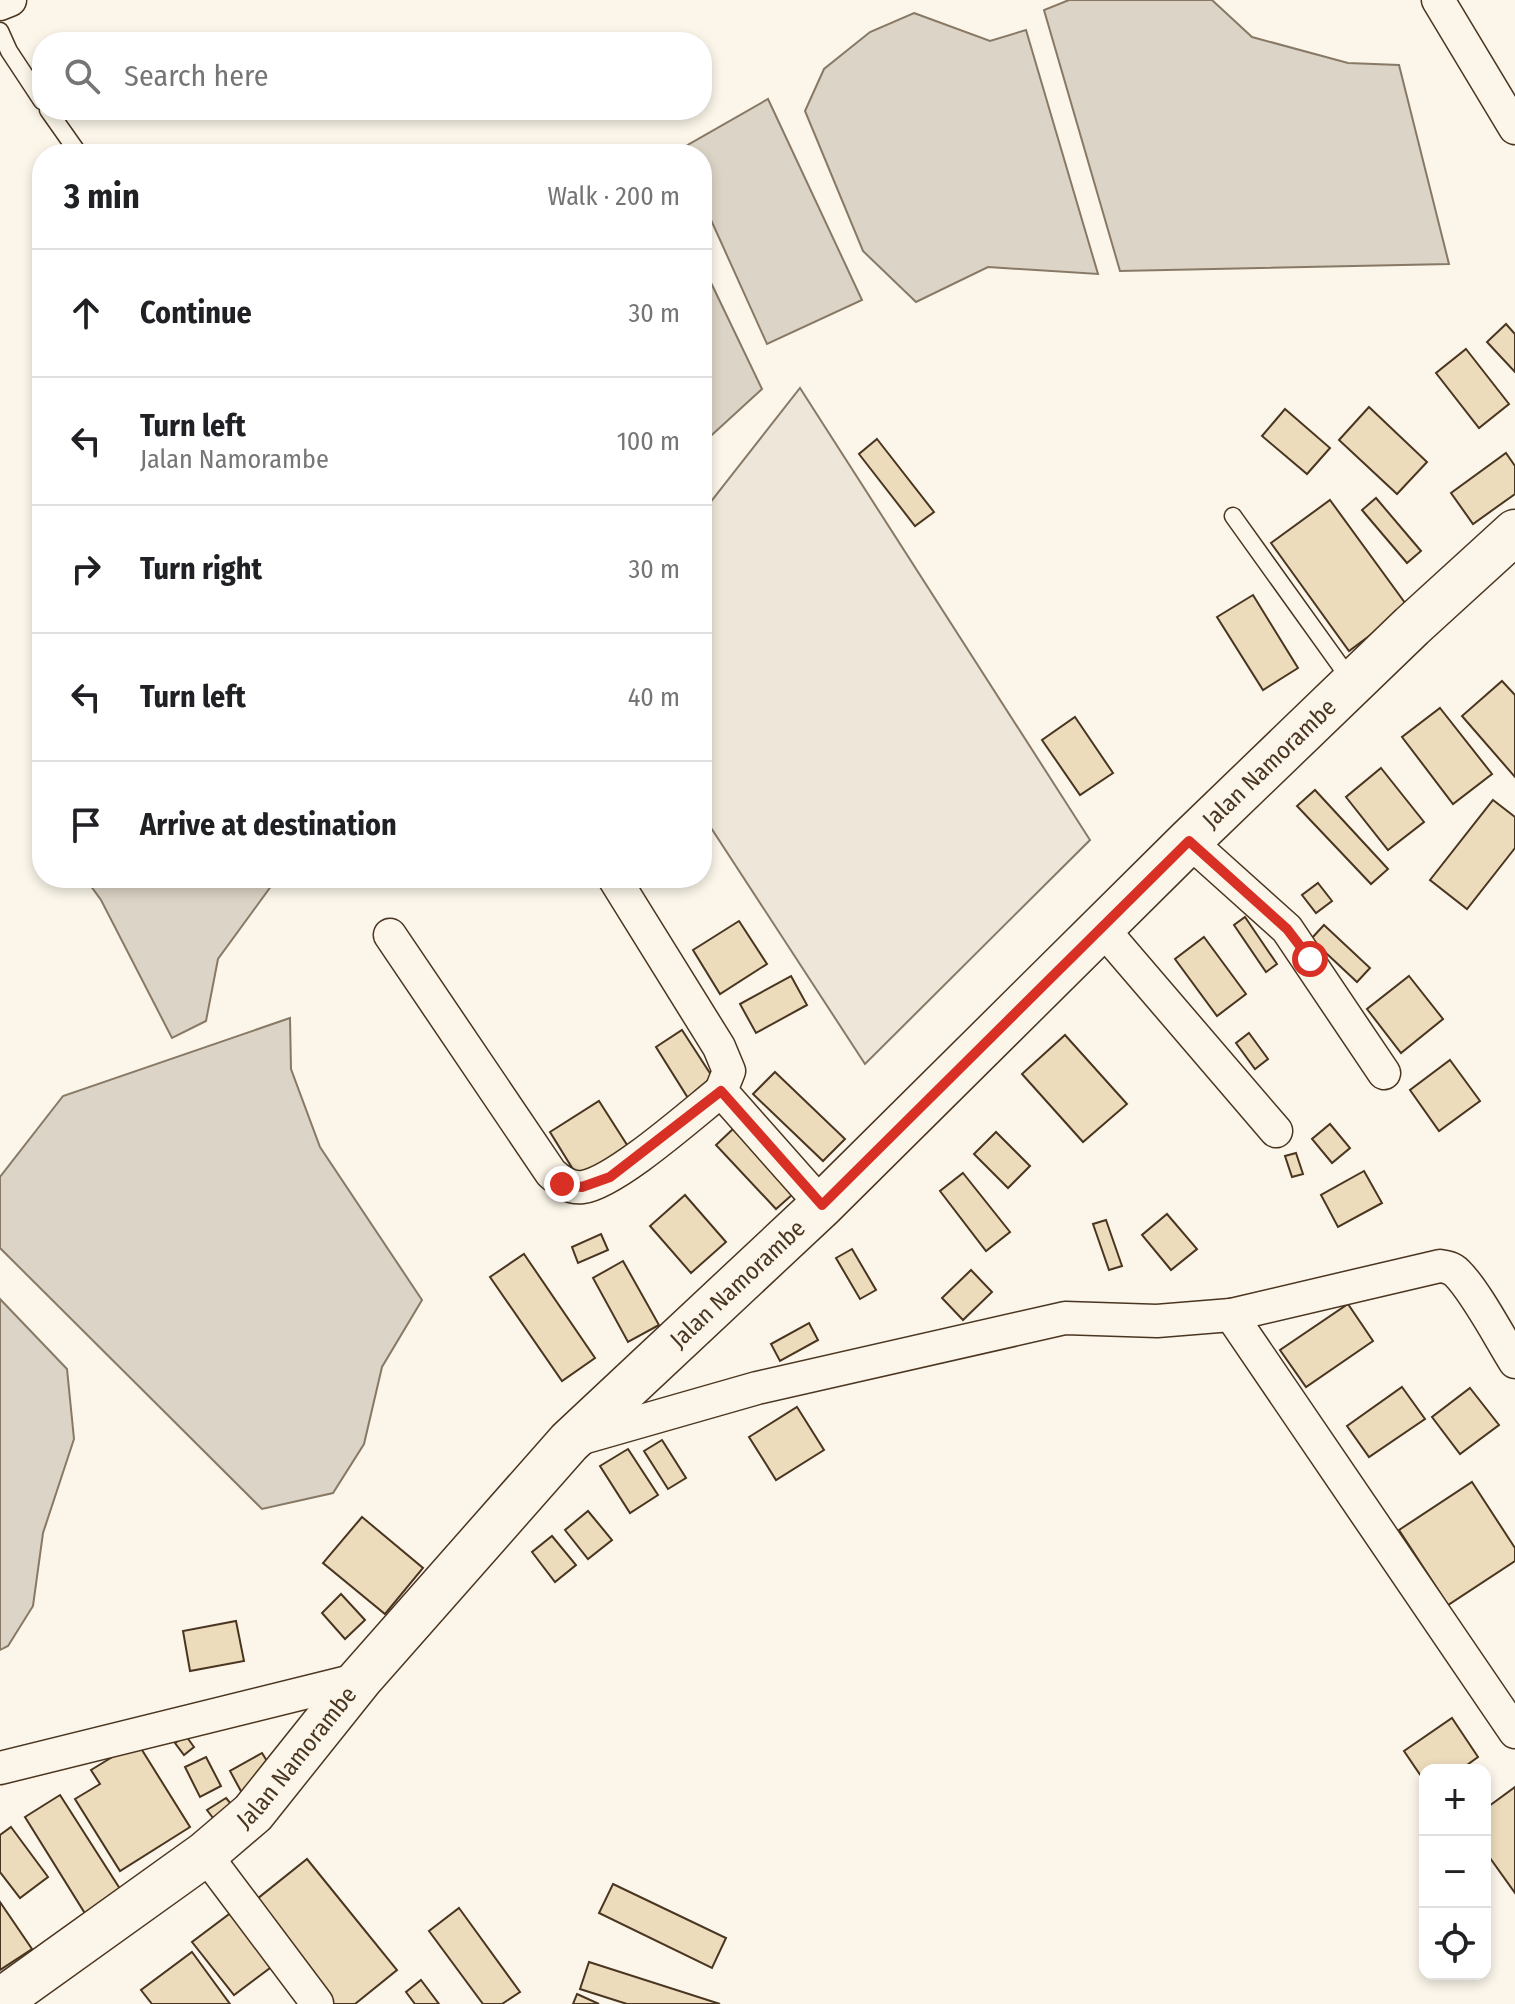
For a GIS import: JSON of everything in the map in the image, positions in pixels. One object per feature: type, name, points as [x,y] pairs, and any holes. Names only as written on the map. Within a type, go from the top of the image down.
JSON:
[{"type":"main road","name":"Jalan Namorambe","points":[[0,2001],[205,1854],[253,1813],[360,1679],[569,1442],[822,1205],[1189,841],[1515,532]]},
{"type":"street","points":[[0,4],[10,0]]},
{"type":"street","points":[[1438,0],[1515,128]]},
{"type":"street","points":[[1189,841],[1287,929],[1384,1073]]},
{"type":"street","points":[[390,935],[551,1173],[562,1184],[582,1187],[610,1177],[721,1091],[729,1071],[719,1047],[620,888]]},
{"type":"street","points":[[1101,927],[1276,1131]]},
{"type":"street","points":[[721,1091],[822,1205]]},
{"type":"street","points":[[569,1442],[757,1388],[1065,1318],[1157,1321],[1231,1315],[1440,1266],[1457,1273],[1515,1362]]},
{"type":"street","points":[[1231,1315],[1515,1732]]},
{"type":"street","points":[[0,1768],[360,1679]]},
{"type":"street","points":[[205,1854],[317,2003]]},
{"type":"lane","points":[[0,31],[32,86]]},
{"type":"lane","points":[[55,120],[72,144]]},
{"type":"lane","points":[[1233,516],[1353,683]]},
{"type":"shaded area","points":[[1069,0],[1212,0],[1252,37],[1348,63],[1399,65],[1449,264],[1120,271],[1044,10]]},
{"type":"shaded area","points":[[914,13],[990,41],[1026,30],[1098,274],[988,267],[916,302],[863,251],[805,111],[824,69],[870,32]]},
{"type":"shaded area","points":[[768,99],[862,300],[767,344],[712,222],[712,144],[689,144]]},
{"type":"shaded area","points":[[712,285],[762,389],[712,435]]},
{"type":"shaded area","points":[[800,388],[1090,840],[865,1064],[712,829],[712,500]]},
{"type":"shaded area","points":[[92,888],[270,888],[218,959],[206,1021],[172,1038]]},
{"type":"shaded area","points":[[290,1018],[291,1069],[320,1147],[422,1300],[382,1367],[364,1444],[333,1493],[262,1509],[0,1248],[0,1177],[63,1096]]},
{"type":"shaded area","points":[[0,1299],[67,1369],[74,1439],[43,1533],[33,1606],[8,1646],[0,1650]]},
{"type":"building","points":[[1506,324],[1515,334],[1515,372],[1487,342]]},
{"type":"building","points":[[1466,349],[1509,404],[1479,428],[1436,373]]},
{"type":"building","points":[[1369,407],[1427,462],[1397,494],[1339,440]]},
{"type":"building","points":[[1285,409],[1330,448],[1307,474],[1262,436]]},
{"type":"building","points":[[877,439],[934,512],[915,526],[859,454]]},
{"type":"building","points":[[1506,453],[1515,466],[1515,494],[1473,524],[1451,493]]},
{"type":"building","points":[[1376,498],[1421,551],[1407,563],[1362,510]]},
{"type":"building","points":[[1330,500],[1408,607],[1349,651],[1271,543]]},
{"type":"building","points":[[1253,595],[1298,668],[1263,690],[1217,617]]},
{"type":"building","points":[[1502,681],[1515,695],[1515,777],[1462,716]]},
{"type":"building","points":[[1440,708],[1492,774],[1453,804],[1402,737]]},
{"type":"building","points":[[1075,717],[1113,773],[1080,795],[1042,740]]},
{"type":"building","points":[[1381,768],[1424,822],[1388,850],[1346,797]]},
{"type":"building","points":[[1315,790],[1388,869],[1371,884],[1297,806]]},
{"type":"building","points":[[1493,800],[1515,817],[1515,848],[1467,909],[1430,880]]},
{"type":"building","points":[[1318,883],[1332,901],[1316,913],[1302,895]]},
{"type":"building","points":[[1245,917],[1277,964],[1266,972],[1234,925]]},
{"type":"building","points":[[739,921],[767,964],[720,994],[693,950]]},
{"type":"building","points":[[1324,925],[1370,968],[1357,982],[1311,939]]},
{"type":"building","points":[[1204,937],[1246,994],[1217,1016],[1175,959]]},
{"type":"building","points":[[791,976],[807,1005],[756,1033],[740,1004]]},
{"type":"building","points":[[1409,976],[1443,1019],[1401,1053],[1367,1009]]},
{"type":"building","points":[[682,1030],[715,1081],[688,1098],[656,1047]]},
{"type":"building","points":[[1249,1033],[1268,1059],[1255,1069],[1236,1043]]},
{"type":"building","points":[[1065,1035],[1127,1104],[1083,1142],[1022,1074]]},
{"type":"building","points":[[1450,1060],[1480,1101],[1439,1131],[1410,1090]]},
{"type":"building","points":[[775,1072],[845,1139],[823,1161],[753,1094]]},
{"type":"building","points":[[599,1101],[629,1148],[579,1179],[550,1132]]},
{"type":"building","points":[[1330,1124],[1350,1148],[1332,1163],[1312,1139]]},
{"type":"building","points":[[733,1129],[793,1194],[776,1209],[716,1145]]},
{"type":"building","points":[[996,1132],[1030,1166],[1008,1188],[974,1154]]},
{"type":"building","points":[[1296,1153],[1303,1174],[1292,1177],[1285,1156]]},
{"type":"building","points":[[1364,1171],[1382,1203],[1338,1227],[1321,1195]]},
{"type":"building","points":[[963,1173],[1010,1232],[986,1251],[940,1191]]},
{"type":"building","points":[[685,1195],[726,1242],[691,1273],[650,1226]]},
{"type":"building","points":[[1167,1214],[1197,1249],[1171,1270],[1142,1235]]},
{"type":"building","points":[[1106,1220],[1122,1266],[1109,1270],[1093,1224]]},
{"type":"building","points":[[601,1234],[608,1250],[578,1263],[572,1247]]},
{"type":"building","points":[[852,1249],[876,1290],[860,1299],[836,1258]]},
{"type":"building","points":[[524,1254],[595,1358],[562,1381],[490,1277]]},
{"type":"building","points":[[623,1261],[659,1325],[628,1342],[593,1278]]},
{"type":"building","points":[[971,1270],[992,1292],[963,1320],[942,1298]]},
{"type":"building","points":[[1348,1304],[1373,1341],[1306,1387],[1280,1350]]},
{"type":"building","points":[[809,1323],[818,1340],[780,1361],[771,1344]]},
{"type":"building","points":[[1402,1387],[1425,1419],[1369,1457],[1347,1426]]},
{"type":"building","points":[[1470,1388],[1499,1425],[1460,1454],[1432,1417]]},
{"type":"building","points":[[797,1407],[824,1450],[776,1480],[749,1437]]},
{"type":"building","points":[[662,1440],[686,1478],[668,1489],[644,1451]]},
{"type":"building","points":[[628,1449],[658,1495],[630,1513],[600,1466]]},
{"type":"building","points":[[1472,1482],[1515,1548],[1515,1561],[1448,1605],[1399,1530]]},
{"type":"building","points":[[588,1511],[612,1540],[588,1559],[565,1530]]},
{"type":"building","points":[[362,1517],[423,1568],[385,1614],[323,1563]]},
{"type":"building","points":[[552,1536],[576,1565],[555,1582],[532,1552]]},
{"type":"building","points":[[341,1594],[365,1620],[345,1639],[322,1613]]},
{"type":"building","points":[[236,1621],[244,1661],[190,1671],[183,1631]]},
{"type":"building","points":[[1452,1718],[1478,1757],[1468,1764],[1419,1764],[1419,1773],[1404,1751]]},
{"type":"building","points":[[186,1736],[194,1747],[184,1755],[175,1743]]},
{"type":"building","points":[[137,1742],[190,1827],[120,1871],[75,1799],[100,1784],[91,1770]]},
{"type":"building","points":[[262,1753],[275,1774],[242,1793],[230,1771]]},
{"type":"building","points":[[206,1757],[221,1786],[200,1797],[185,1767]]},
{"type":"building","points":[[1515,1787],[1515,1893],[1491,1859],[1491,1805]]},
{"type":"building","points":[[60,1795],[122,1892],[86,1915],[25,1817]]},
{"type":"building","points":[[226,1798],[232,1805],[213,1818],[207,1810]]},
{"type":"building","points":[[11,1827],[48,1877],[20,1898],[0,1872],[0,1835]]},
{"type":"building","points":[[307,1859],[397,1970],[355,2004],[333,2004],[252,1903]]},
{"type":"building","points":[[613,1884],[726,1938],[712,1968],[599,1913]]},
{"type":"building","points":[[0,1902],[32,1949],[0,1970]]},
{"type":"building","points":[[240,1906],[282,1959],[234,1995],[192,1942]]},
{"type":"building","points":[[459,1908],[520,1992],[502,2004],[483,2004],[429,1931]]},
{"type":"building","points":[[192,1952],[230,2004],[152,2004],[141,1990]]},
{"type":"building","points":[[589,1962],[720,2004],[627,2004],[580,1989]]},
{"type":"building","points":[[421,1980],[439,2004],[415,2004],[406,1992]]},
{"type":"building","points":[[577,1994],[599,2004],[573,2004]]},
{"type":"route","points":[[562,1184],[582,1187],[610,1177],[721,1091],[822,1205],[1189,841],[1287,929],[1310,959]]}]
